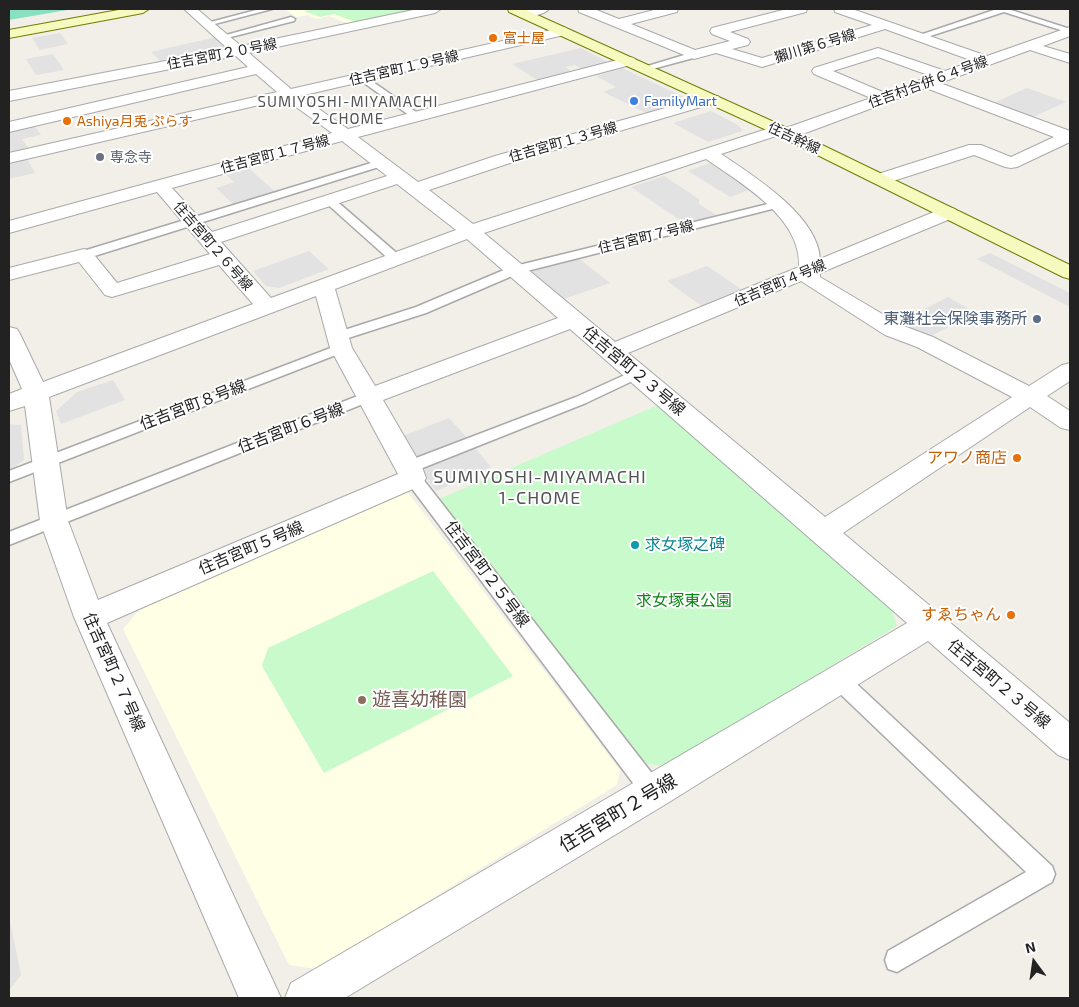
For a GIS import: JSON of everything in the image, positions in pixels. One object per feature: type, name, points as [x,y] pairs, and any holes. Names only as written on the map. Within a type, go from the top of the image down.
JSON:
[{"type":"street","points":[[9,34],[143,9]]},
{"type":"street","name":"住吉宮町２０号線","points":[[9,96],[215,30],[435,9]]},
{"type":"street","points":[[519,11],[542,9]]},
{"type":"street","points":[[584,9],[694,55],[742,42],[717,31],[801,9]]},
{"type":"street","points":[[618,23],[672,9]]},
{"type":"street","points":[[846,11],[868,9]]},
{"type":"street","name":"住吉幹線","points":[[519,11],[783,132],[1070,273]]},
{"type":"street","points":[[846,11],[986,61]]},
{"type":"street","name":"獺川第６号線","points":[[716,49],[762,63],[885,25]]},
{"type":"street","name":"住吉宮町２３号線","points":[[215,30],[289,95],[345,134],[470,231],[1070,744]]},
{"type":"street","name":"住吉宮町１９号線","points":[[9,158],[564,31]]},
{"type":"street","name":"住吉村合併６４号線","points":[[23,398],[470,231],[708,153],[783,132],[1070,31]]},
{"type":"street","points":[[1030,46],[1070,59]]},
{"type":"street","points":[[884,98],[819,70],[878,52],[944,76]]},
{"type":"street","name":"住吉宮町１７号線","points":[[9,227],[345,134],[629,61]]},
{"type":"street","points":[[9,127],[259,69]]},
{"type":"street","points":[[926,83],[1069,136]]},
{"type":"street","name":"住吉宮町１３号線","points":[[208,240],[329,200],[501,160],[713,99]]},
{"type":"street","points":[[880,179],[974,149],[1011,163],[1069,136]]},
{"type":"street","points":[[708,153],[755,186],[791,218],[802,232],[810,250],[808,271],[810,280],[893,330],[925,342],[1030,396],[1070,422]]},
{"type":"street","name":"住吉宮町２６号線","points":[[160,185],[267,307]]},
{"type":"street","name":"住吉宮町４号線","points":[[612,352],[948,213]]},
{"type":"street","points":[[9,274],[84,254],[112,291],[223,257]]},
{"type":"street","name":"住吉宮町２５号線","points":[[324,286],[339,342],[411,472]]},
{"type":"street","name":"住吉宮町６号線","points":[[368,397],[574,320]]},
{"type":"street","name":"住吉宮町２７号線","points":[[9,334],[23,398],[46,463],[54,521],[89,617],[260,998]]},
{"type":"street","points":[[822,532],[1070,370]]},
{"type":"street","name":"住吉宮町５号線","points":[[89,617],[411,472]]},
{"type":"street","name":"住吉宮町２号線","points":[[306,998],[653,792],[929,625]]},
{"type":"lane","points":[[215,30],[268,9]]},
{"type":"lane","points":[[918,37],[1003,9],[1070,31]]},
{"type":"lane","points":[[215,30],[291,19]]},
{"type":"lane","points":[[645,68],[694,55]]},
{"type":"lane","points":[[363,78],[416,116]]},
{"type":"lane","points":[[84,254],[381,163]]},
{"type":"lane","points":[[329,200],[396,259]]},
{"type":"lane","name":"住吉宮町７号線","points":[[516,270],[776,205]]},
{"type":"lane","name":"住吉宮町８号線","points":[[9,477],[516,270]]},
{"type":"lane","points":[[411,472],[581,400],[638,373]]},
{"type":"lane","name":"住吉宮町６号線","points":[[9,539],[368,397]]},
{"type":"lane","name":"住吉宮町２５号線","points":[[411,472],[653,792]]},
{"type":"lane","points":[[839,680],[1044,874],[897,960]]},
{"type":"shaded area","points":[[285,9],[424,9],[349,24],[329,16],[316,19],[308,15],[296,17]]},
{"type":"shaded area","points":[[60,33],[68,44],[40,50],[32,38]]},
{"type":"shaded area","points":[[216,37],[230,50],[164,64],[151,52]]},
{"type":"shaded area","points":[[581,48],[610,63],[584,70],[575,65],[565,67],[574,73],[539,81],[512,64]]},
{"type":"shaded area","points":[[53,54],[64,70],[36,75],[26,59]]},
{"type":"shaded area","points":[[622,68],[690,100],[649,114],[603,92],[616,87],[596,76]]},
{"type":"shaded area","points":[[1027,88],[1066,102],[1031,118],[991,104]]},
{"type":"shaded area","points":[[711,111],[738,125],[743,131],[708,142],[673,123]]},
{"type":"shaded area","points":[[34,125],[41,135],[22,139],[29,149],[9,154],[9,131]]},
{"type":"shaded area","points":[[27,159],[35,173],[9,179],[9,163]]},
{"type":"shaded area","points":[[710,163],[749,190],[730,197],[688,171]]},
{"type":"shaded area","points":[[247,167],[278,194],[236,207],[216,188],[234,182],[225,174]]},
{"type":"shaded area","points":[[664,176],[699,199],[699,204],[718,216],[684,223],[631,187]]},
{"type":"shaded area","points":[[309,251],[329,269],[279,288],[266,286],[253,271]]},
{"type":"shaded area","points":[[990,253],[1070,293],[1070,307],[977,259]]},
{"type":"shaded area","points":[[577,257],[610,283],[564,299],[532,272],[540,266]]},
{"type":"shaded area","points":[[707,266],[744,291],[703,307],[667,281]]},
{"type":"shaded area","points":[[948,297],[976,313],[927,338],[899,322]]},
{"type":"shaded area","points":[[113,380],[125,400],[61,424],[56,411],[77,392]]},
{"type":"shaded area","points":[[449,418],[469,440],[414,462],[403,436]]},
{"type":"shaded area","points":[[9,424],[21,425],[24,460],[9,470]]},
{"type":"shaded area","points":[[474,447],[491,467],[436,491],[420,470]]},
{"type":"shaded area","name":"遊喜幼稚園","points":[[406,490],[620,770],[617,785],[317,969],[289,965],[123,629],[141,608]]},
{"type":"shaded area","points":[[9,916],[21,975],[9,991]]},
{"type":"green space","points":[[9,9],[73,9],[9,20]]},
{"type":"green space","points":[[312,9],[417,9],[355,22],[334,14],[320,17],[304,11]]},
{"type":"green space","name":"求女塚東公園","points":[[658,405],[890,605],[897,626],[665,766],[646,764],[439,499]]},
{"type":"green space","points":[[433,571],[513,676],[324,773],[262,666],[268,648]]},
{"type":"place","name":"富士屋","points":[[493,38]]},
{"type":"place","name":"FamilyMart","points":[[634,101]]},
{"type":"place","name":"Ashiya月兎 ぷらす","points":[[67,121]]},
{"type":"place","name":"専念寺","points":[[100,157]]},
{"type":"place","name":"東灘社会保険事務所","points":[[1037,319]]},
{"type":"place","name":"アワノ商店","points":[[1017,458]]},
{"type":"place","name":"求女塚之碑","points":[[635,545]]},
{"type":"place","name":"すゑちゃん","points":[[1011,615]]},
{"type":"place","name":"遊喜幼稚園","points":[[362,700]]},
{"type":"district","name":"SUMIYOSHI-MIYAMACHI 2-CHOME","points":[[348,110]]},
{"type":"district","name":"SUMIYOSHI-MIYAMACHI 1-CHOME","points":[[540,487]]}]
